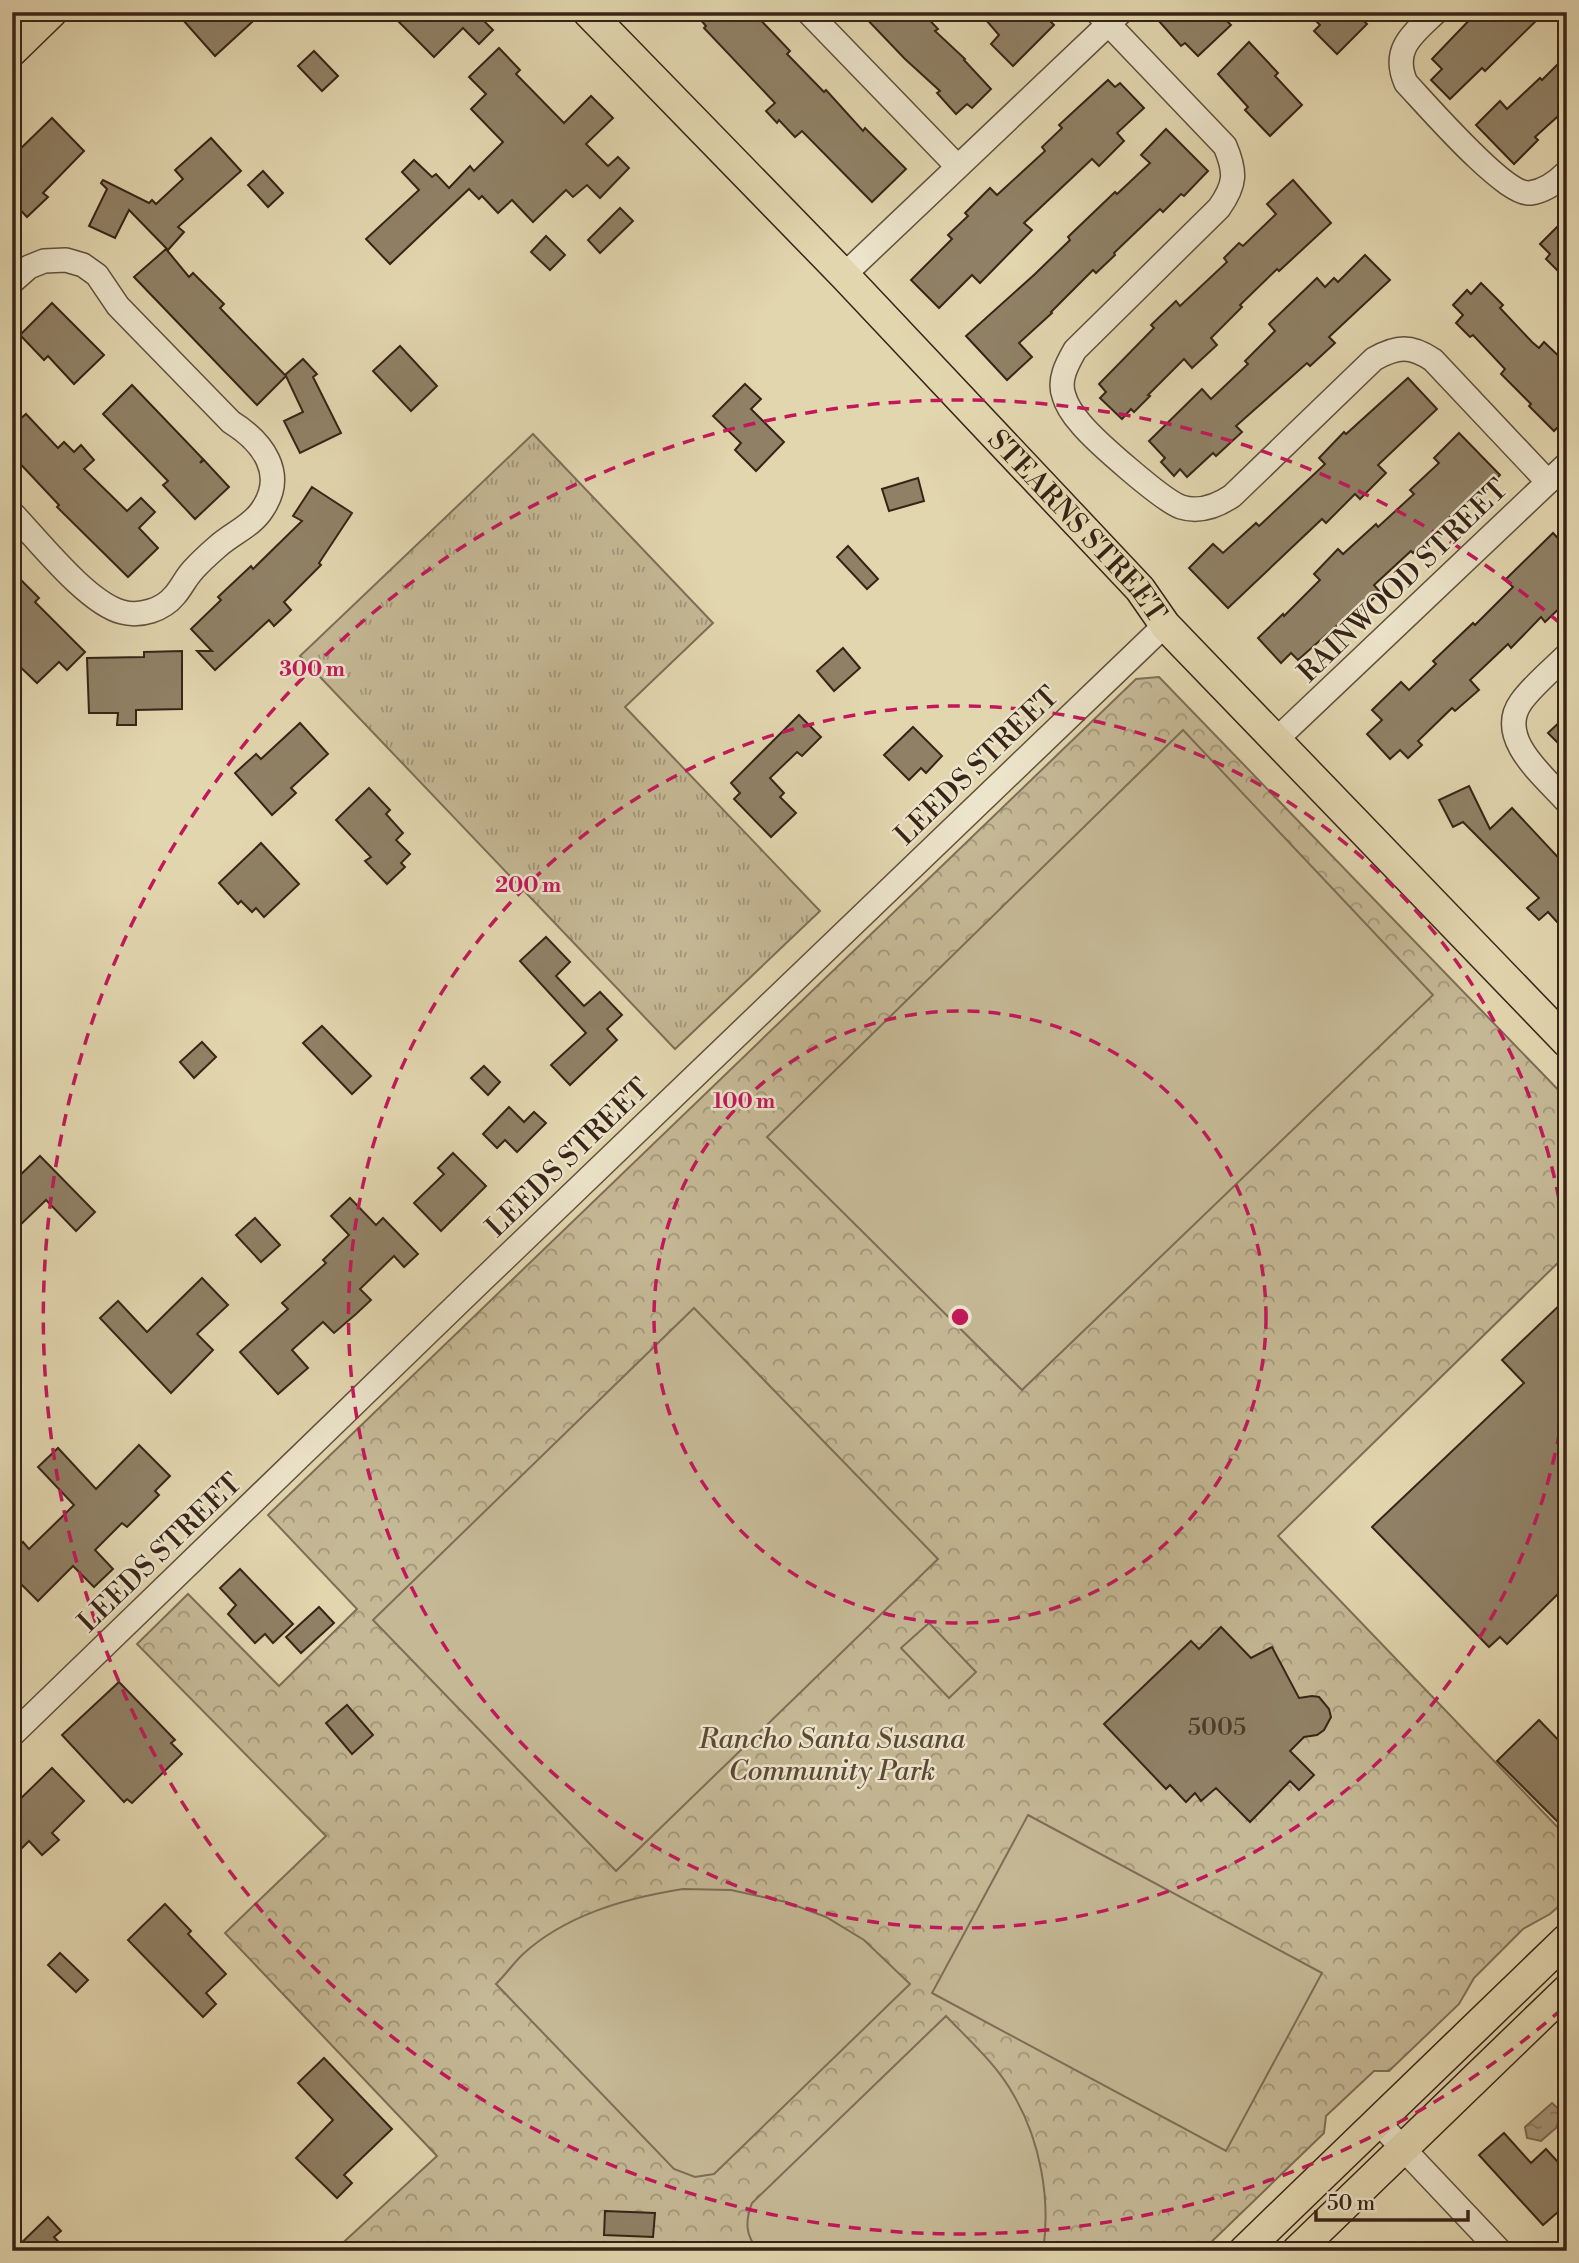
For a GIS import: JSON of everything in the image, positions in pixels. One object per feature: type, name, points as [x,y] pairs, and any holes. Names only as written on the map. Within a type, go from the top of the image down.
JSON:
[{"type":"main road","points":[[12,51],[52,12]]},
{"type":"main road","name":"STEARNS STREET","points":[[588,12],[844,275],[1140,589],[1166,625],[1567,1042]]},
{"type":"main road","points":[[1244,2251],[1567,1939]]},
{"type":"main road","points":[[1297,2251],[1567,1990]]},
{"type":"street","points":[[808,12],[957,166]]},
{"type":"street","points":[[1436,12],[1403,48],[1401,71],[1406,83],[1492,172],[1517,191],[1529,193],[1554,185],[1567,172]]},
{"type":"street","points":[[844,275],[1109,16],[1225,146],[1233,164],[1233,179],[1229,194],[1219,208],[1075,351],[1064,370],[1063,394],[1071,412],[1083,427],[1164,498],[1182,508],[1205,509],[1220,505],[1232,496],[1374,359],[1386,352],[1419,350],[1433,360],[1548,482]]},
{"type":"street","points":[[12,282],[29,267],[58,259],[83,265],[97,275],[118,306],[232,422],[261,445],[269,461],[272,479],[270,494],[257,516],[230,535],[192,571],[173,598],[160,608],[143,614],[125,614],[109,608],[84,590],[12,513]]},
{"type":"street","name":"RAINWOOD STREET","points":[[1277,739],[1567,464]]},
{"type":"street","name":"LEEDS STREET","points":[[12,1735],[511,1252],[1166,625]]},
{"type":"street","points":[[1567,655],[1521,701],[1513,724],[1517,742],[1567,802]]},
{"type":"street","points":[[1378,2122],[1500,2251]]},
{"type":"green space","points":[[533,434],[713,623],[625,707],[820,911],[675,1049],[300,656]]},
{"type":"green space","name":"Rancho Santa Susana Community Park","points":[[1159,677],[1567,1099],[1567,1254],[1278,1536],[1567,1837],[1567,1899],[1550,1914],[1523,1929],[1474,1978],[1459,2004],[1389,2071],[1374,2071],[1326,2116],[1324,2133],[1202,2251],[334,2251],[437,2156],[225,1933],[326,1836],[137,1644],[188,1594],[279,1686],[357,1609],[268,1515],[1136,679]]},
{"type":"green space","points":[[1183,730],[1433,995],[1022,1390],[767,1137]]},
{"type":"green space","points":[[694,1308],[938,1559],[616,1871],[373,1620]]},
{"type":"green space","points":[[929,1623],[976,1672],[949,1698],[901,1648]]},
{"type":"green space","points":[[1028,1815],[1322,1973],[1226,2151],[932,1993]]},
{"type":"green space","points":[[683,1889],[731,1890],[786,1902],[826,1917],[864,1940],[910,1984],[714,2174],[695,2177],[674,2169],[496,1984],[522,1955],[557,1929],[618,1903]]},
{"type":"green space","points":[[946,2016],[999,2073],[1013,2094],[1030,2130],[1044,2190],[1043,2251],[759,2251],[751,2240],[748,2228],[752,2203]]},
{"type":"water","points":[[1552,2103],[1562,2112],[1556,2128],[1541,2141],[1527,2138],[1525,2127]]},
{"type":"building","points":[[191,12],[263,12],[215,56],[183,20]]},
{"type":"building","points":[[389,12],[479,12],[477,14],[493,30],[479,44],[463,28],[434,57]]},
{"type":"building","points":[[694,12],[753,12],[790,51],[787,54],[824,92],[826,90],[863,131],[865,128],[906,169],[872,202],[802,131],[795,137],[779,120],[777,123],[766,111],[775,103],[704,28],[706,26]]},
{"type":"building","points":[[860,12],[922,12],[938,29],[935,31],[965,59],[991,89],[972,108],[967,104],[956,114],[937,93],[940,91]]},
{"type":"building","points":[[979,12],[1041,12],[1054,25],[1013,66],[991,44],[999,35]]},
{"type":"building","points":[[1166,12],[1218,12],[1231,25],[1198,56],[1185,43],[1181,46],[1158,20]]},
{"type":"building","points":[[1307,12],[1355,12],[1367,24],[1337,54],[1314,31],[1320,25]]},
{"type":"building","points":[[1477,12],[1545,12],[1485,71],[1482,68],[1450,99],[1431,80],[1442,69],[1432,59]]},
{"type":"building","points":[[1249,42],[1278,73],[1275,76],[1302,105],[1270,136],[1245,110],[1248,107],[1218,74]]},
{"type":"building","points":[[499,48],[520,70],[516,74],[564,123],[591,96],[613,118],[586,144],[608,166],[618,157],[629,168],[600,198],[587,185],[573,197],[566,190],[533,222],[512,200],[498,213],[482,196],[479,199],[469,189],[390,264],[366,239],[419,190],[402,172],[414,160],[432,177],[436,174],[449,188],[470,166],[474,171],[503,142],[471,109],[486,94],[469,77]]},
{"type":"building","points":[[314,51],[338,76],[322,91],[298,66]]},
{"type":"building","points":[[1567,55],[1567,108],[1535,137],[1538,140],[1514,164],[1476,125],[1500,101],[1507,109]]},
{"type":"building","points":[[1108,80],[1115,87],[1120,83],[1144,108],[1117,133],[1124,141],[1099,166],[1092,159],[1024,223],[1032,230],[980,283],[972,275],[939,308],[911,280],[952,239],[948,235],[968,216],[965,213],[990,188],[997,195],[1045,151],[1042,147],[1062,128],[1059,125]]},
{"type":"building","points":[[52,118],[84,151],[43,193],[48,197],[27,217],[12,201],[12,157]]},
{"type":"building","points":[[1166,129],[1208,171],[1184,196],[1181,194],[1163,212],[1160,209],[1114,253],[1115,255],[1096,273],[1093,270],[1019,343],[1032,357],[1007,380],[966,336],[1035,274],[1070,240],[1068,237],[1115,192],[1117,194],[1150,163],[1141,155]]},
{"type":"building","points":[[211,138],[241,171],[178,227],[184,232],[168,250],[129,210],[115,238],[89,226],[107,189],[101,183],[103,180],[156,204],[183,179],[175,170]]},
{"type":"building","points":[[263,171],[283,193],[268,207],[248,185]]},
{"type":"building","points":[[1293,180],[1331,223],[1240,305],[1242,307],[1211,338],[1217,345],[1192,368],[1184,359],[1134,412],[1131,409],[1122,419],[1100,398],[1106,392],[1099,384],[1154,328],[1151,325],[1176,301],[1180,306],[1227,262],[1224,258],[1239,243],[1243,246],[1276,214],[1267,204]]},
{"type":"building","points":[[620,208],[633,221],[600,253],[588,240]]},
{"type":"building","points":[[1567,217],[1567,280],[1546,259],[1550,254],[1540,244]]},
{"type":"building","points":[[546,236],[565,255],[550,270],[531,252]]},
{"type":"building","points":[[166,249],[189,277],[193,273],[224,304],[220,308],[285,375],[303,359],[317,374],[313,377],[341,433],[300,453],[284,421],[303,412],[286,376],[257,405],[134,277]]},
{"type":"building","points":[[1365,255],[1390,280],[1329,337],[1335,343],[1310,366],[1307,363],[1236,426],[1242,432],[1216,456],[1213,453],[1187,477],[1180,469],[1174,476],[1161,462],[1165,458],[1149,441],[1202,389],[1211,399],[1248,364],[1245,361],[1275,331],[1269,324],[1317,278],[1325,287],[1334,278],[1338,282]]},
{"type":"building","points":[[1481,283],[1503,305],[1500,308],[1532,342],[1539,348],[1544,342],[1567,364],[1567,418],[1554,431],[1501,374],[1505,369],[1473,335],[1470,337],[1456,323],[1463,315],[1453,305],[1467,290],[1471,294]]},
{"type":"building","points":[[52,303],[104,355],[74,384],[48,356],[44,360],[20,335]]},
{"type":"building","points":[[400,346],[437,386],[411,411],[373,371]]},
{"type":"building","points":[[1408,378],[1437,409],[1378,465],[1386,473],[1360,499],[1355,494],[1326,523],[1322,519],[1228,608],[1189,568],[1213,544],[1223,553],[1256,523],[1259,526],[1325,464],[1319,458],[1344,432],[1346,434]]},
{"type":"building","points":[[745,384],[761,399],[751,409],[784,442],[756,471],[735,450],[741,443],[713,416]]},
{"type":"building","points":[[132,385],[203,459],[200,463],[204,460],[229,487],[195,519],[163,485],[168,481],[103,414]]},
{"type":"building","points":[[26,414],[58,448],[64,442],[74,452],[81,445],[94,460],[84,469],[127,511],[141,498],[155,512],[139,528],[158,548],[128,577],[57,507],[59,505],[12,455],[12,426]]},
{"type":"building","points":[[1459,433],[1500,475],[1476,500],[1472,496],[1413,553],[1411,551],[1374,585],[1380,592],[1356,616],[1352,612],[1298,660],[1291,653],[1281,663],[1258,638],[1320,580],[1314,574],[1338,549],[1343,554],[1414,494],[1410,490],[1439,463],[1434,458]]},
{"type":"building","points":[[918,478],[924,501],[889,511],[882,489]]},
{"type":"building","points":[[312,487],[352,513],[319,563],[321,565],[284,602],[291,610],[274,626],[269,620],[215,670],[197,651],[212,651],[191,629],[221,600],[218,597],[251,566],[253,569],[302,521],[293,516]]},
{"type":"building","points":[[1553,533],[1567,548],[1567,601],[1545,622],[1541,617],[1511,648],[1508,644],[1470,680],[1479,690],[1455,711],[1452,708],[1418,741],[1422,745],[1408,758],[1400,750],[1390,759],[1367,734],[1382,720],[1372,710],[1401,682],[1409,690],[1436,664],[1433,661],[1513,587],[1505,580]]},
{"type":"building","points":[[848,546],[878,579],[867,589],[837,557]]},
{"type":"building","points":[[12,571],[39,598],[35,602],[85,652],[67,670],[59,662],[37,683],[12,659]]},
{"type":"building","points":[[843,648],[860,668],[834,691],[817,671]]},
{"type":"building","points":[[182,651],[182,709],[136,710],[136,725],[117,725],[118,713],[89,713],[87,658],[144,657],[144,652]]},
{"type":"building","points":[[799,715],[821,737],[802,756],[797,752],[770,778],[784,793],[780,797],[796,813],[771,837],[734,799],[740,793],[731,783]]},
{"type":"building","points":[[1567,715],[1567,752],[1548,733]]},
{"type":"building","points":[[300,723],[328,754],[291,788],[296,793],[272,815],[235,773],[256,754],[261,759]]},
{"type":"building","points":[[913,727],[942,756],[926,773],[921,768],[909,780],[884,755]]},
{"type":"building","points":[[1469,786],[1490,829],[1512,808],[1567,867],[1567,933],[1548,912],[1539,920],[1527,908],[1539,898],[1463,822],[1453,827],[1439,800]]},
{"type":"building","points":[[369,788],[390,810],[386,814],[403,833],[396,840],[410,854],[401,863],[405,867],[387,884],[365,861],[371,857],[336,820]]},
{"type":"building","points":[[261,843],[299,884],[264,917],[256,908],[252,912],[241,901],[238,904],[219,883]]},
{"type":"building","points":[[546,937],[570,962],[556,976],[584,1006],[600,992],[622,1015],[607,1029],[617,1040],[570,1085],[551,1065],[586,1033],[520,961]]},
{"type":"building","points":[[322,1026],[371,1076],[352,1094],[303,1043]]},
{"type":"building","points":[[202,1042],[216,1057],[194,1078],[180,1062]]},
{"type":"building","points":[[484,1066],[500,1082],[488,1095],[471,1078]]},
{"type":"building","points":[[509,1107],[524,1122],[534,1112],[546,1123],[517,1152],[505,1140],[497,1148],[483,1134]]},
{"type":"building","points":[[453,1153],[486,1186],[441,1231],[414,1203],[444,1174],[438,1168]]},
{"type":"building","points":[[40,1156],[95,1212],[76,1231],[46,1200],[12,1233],[12,1183]]},
{"type":"building","points":[[350,1198],[376,1225],[383,1218],[418,1254],[404,1267],[394,1256],[360,1289],[371,1300],[356,1314],[334,1333],[323,1322],[292,1350],[308,1368],[278,1394],[240,1352],[288,1309],[282,1303],[326,1263],[323,1260],[349,1235],[331,1216]]},
{"type":"building","points":[[255,1218],[280,1245],[261,1262],[236,1235]]},
{"type":"building","points":[[202,1278],[228,1305],[197,1334],[213,1350],[171,1393],[100,1318],[118,1301],[147,1332]]},
{"type":"building","points":[[1567,1298],[1567,1585],[1507,1644],[1500,1637],[1489,1647],[1372,1527],[1524,1383],[1502,1360]]},
{"type":"building","points":[[139,1445],[170,1476],[155,1491],[159,1495],[127,1527],[122,1523],[95,1550],[113,1569],[94,1587],[73,1566],[38,1601],[12,1575],[12,1552],[23,1542],[29,1549],[74,1505],[38,1467],[58,1448],[96,1489]]},
{"type":"building","points":[[240,1569],[293,1624],[273,1643],[265,1634],[255,1643],[228,1614],[236,1605],[220,1588]]},
{"type":"building","points":[[319,1607],[334,1623],[301,1653],[286,1637]]},
{"type":"building","points":[[1221,1627],[1251,1658],[1272,1647],[1299,1698],[1319,1697],[1329,1709],[1331,1717],[1324,1730],[1317,1735],[1304,1737],[1290,1751],[1314,1775],[1299,1790],[1290,1781],[1250,1822],[1216,1788],[1201,1801],[1195,1793],[1186,1802],[1170,1785],[1166,1789],[1104,1724],[1191,1641],[1199,1649]]},
{"type":"building","points":[[119,1682],[175,1740],[171,1743],[182,1754],[132,1803],[127,1799],[124,1802],[62,1735]]},
{"type":"building","points":[[347,1705],[373,1735],[352,1754],[326,1723]]},
{"type":"building","points":[[1539,1720],[1567,1749],[1567,1831],[1497,1761]]},
{"type":"building","points":[[52,1768],[84,1801],[52,1833],[59,1840],[42,1855],[29,1841],[20,1850],[12,1842],[12,1807]]},
{"type":"building","points":[[165,1904],[191,1931],[188,1934],[226,1974],[206,1993],[216,2004],[203,2017],[128,1940]]},
{"type":"building","points":[[60,1953],[88,1980],[76,1992],[48,1965]]},
{"type":"building","points":[[324,2058],[392,2129],[344,2175],[352,2183],[337,2198],[296,2158],[333,2120],[298,2083]]},
{"type":"building","points":[[1504,2133],[1531,2163],[1546,2149],[1567,2172],[1567,2204],[1543,2225],[1479,2155]]},
{"type":"building","points":[[605,2211],[655,2213],[653,2237],[604,2235]]},
{"type":"building","points":[[48,2217],[61,2231],[54,2237],[67,2251],[13,2251]]}]
